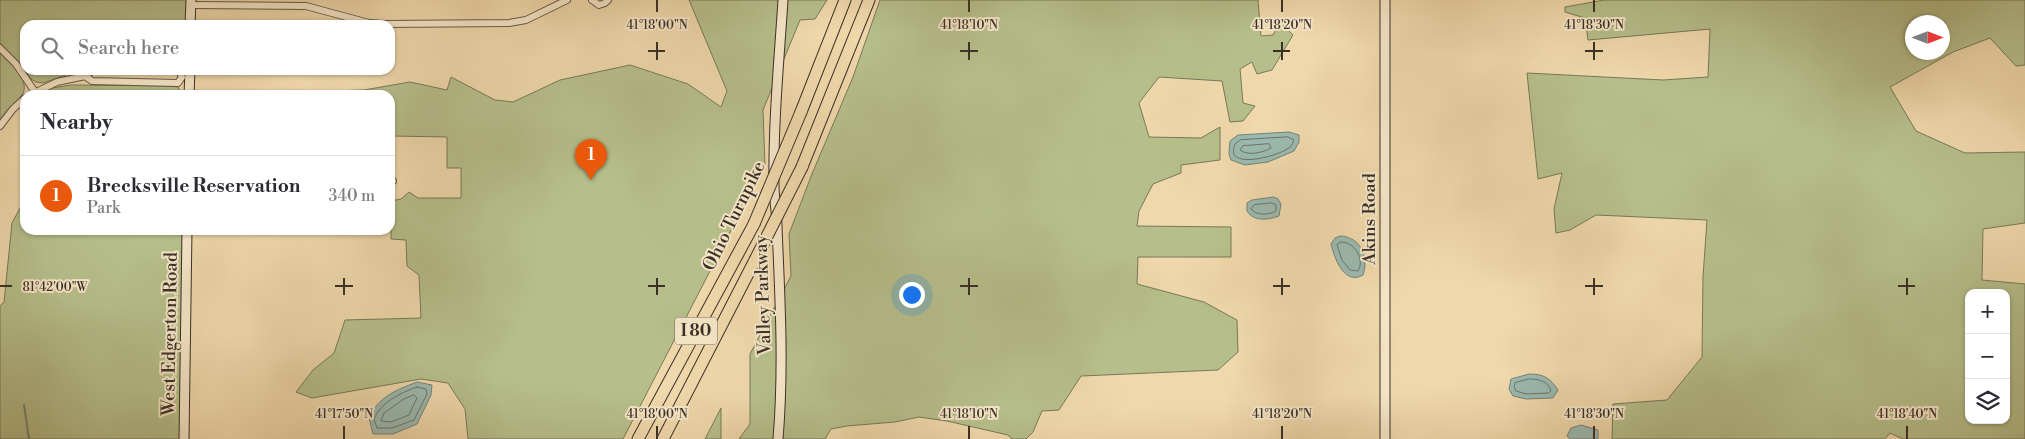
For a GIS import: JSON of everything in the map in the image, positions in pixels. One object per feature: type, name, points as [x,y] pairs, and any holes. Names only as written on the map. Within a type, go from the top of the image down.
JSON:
[{"type":"highway","name":"Ohio Turnpike","points":[[638,439],[754,224],[845,0]]},
{"type":"highway","name":"I 80","points":[[663,439],[802,167],[869,0]]},
{"type":"street","points":[[395,24],[509,24],[526,20],[566,0]]},
{"type":"street","points":[[592,0],[599,5],[605,4],[608,0]]},
{"type":"street","name":"Valley Parkway","points":[[778,439],[782,397],[782,357],[774,187],[774,145],[783,0]]},
{"type":"street","name":"Akins Road","points":[[1385,0],[1385,439]]},
{"type":"street","points":[[190,20],[190,3],[306,6],[358,20]]},
{"type":"street","points":[[0,48],[16,64],[20,71]]},
{"type":"street","points":[[22,75],[30,90]]},
{"type":"street","points":[[39,90],[58,82],[85,76],[92,81],[178,83],[187,75]]},
{"type":"street","points":[[187,75],[188,90]]},
{"type":"street","points":[[0,126],[20,103]]},
{"type":"street","name":"West Edgerton Road","points":[[184,439],[187,235]]},
{"type":"green space","points":[[0,0],[188,0],[188,20],[20,20],[20,64],[0,43]]},
{"type":"green space","points":[[689,0],[827,0],[815,19],[800,20],[763,110],[765,165],[623,439],[468,439],[465,409],[448,383],[421,379],[312,398],[296,392],[313,370],[334,353],[345,320],[421,318],[419,275],[407,266],[406,240],[391,239],[391,235],[395,235],[395,200],[401,199],[409,192],[418,198],[461,198],[461,168],[447,168],[447,137],[395,136],[395,90],[364,90],[410,82],[447,90],[451,77],[495,100],[513,102],[560,80],[630,65],[688,84],[721,107],[727,91]]},
{"type":"green space","points":[[880,0],[1258,0],[1261,36],[1273,35],[1280,22],[1293,35],[1272,70],[1257,74],[1252,62],[1240,69],[1243,103],[1255,106],[1243,121],[1230,122],[1222,81],[1159,77],[1139,103],[1149,137],[1201,138],[1220,127],[1220,160],[1181,165],[1181,173],[1153,184],[1139,211],[1137,226],[1231,227],[1231,257],[1138,257],[1137,284],[1204,302],[1237,320],[1238,352],[1218,370],[1081,376],[1059,410],[1042,411],[1033,432],[1026,439],[1012,439],[1008,435],[947,421],[919,417],[895,422],[831,429],[825,439],[739,439],[750,424],[750,354],[791,276],[789,234],[853,77]]},
{"type":"green space","points":[[1604,0],[2025,0],[2025,65],[2016,66],[1990,38],[1950,54],[1950,15],[1905,15],[1905,60],[1939,60],[1890,87],[1916,131],[1965,153],[2025,152],[2025,223],[1983,229],[1982,280],[2025,284],[2025,439],[1903,439],[1890,433],[1885,439],[1612,439],[1613,404],[1667,400],[1702,357],[1703,277],[1707,220],[1596,215],[1570,230],[1556,233],[1554,209],[1562,173],[1538,179],[1527,73],[1663,80],[1708,77],[1710,29],[1588,40],[1585,18],[1565,12],[1565,7]]},
{"type":"green space","points":[[0,53],[9,61],[22,79],[24,90],[20,90],[20,97],[0,120]]},
{"type":"green space","points":[[28,75],[66,75],[43,83],[31,79]]},
{"type":"green space","points":[[71,85],[170,86],[178,87],[180,90],[47,90]]},
{"type":"green space","points":[[20,208],[20,235],[184,235],[181,439],[0,439],[0,306],[4,302],[12,223]]},
{"type":"green space","points":[[721,408],[721,439],[705,439]]},
{"type":"water","points":[[1289,132],[1299,135],[1299,142],[1294,151],[1268,162],[1245,165],[1231,160],[1229,154],[1230,141],[1238,135]]},
{"type":"water","points":[[1274,197],[1281,204],[1279,216],[1266,219],[1257,218],[1250,215],[1247,211],[1247,203],[1252,200]]},
{"type":"water","points":[[1340,236],[1353,240],[1362,249],[1365,261],[1363,275],[1350,277],[1337,262],[1331,244],[1335,238]]},
{"type":"water","points":[[1529,374],[1543,376],[1552,382],[1558,390],[1553,398],[1526,399],[1513,396],[1509,389],[1511,379]]},
{"type":"water","points":[[417,382],[432,385],[431,395],[417,424],[393,434],[373,434],[369,418],[377,405],[388,395]]},
{"type":"water","points":[[1581,425],[1598,430],[1598,439],[1570,439],[1567,436],[1571,428]]},
{"type":"waterway","points":[[24,405],[29,439]]},
{"type":"place","name":"Brecksville Reservation","points":[[591,180]]}]
